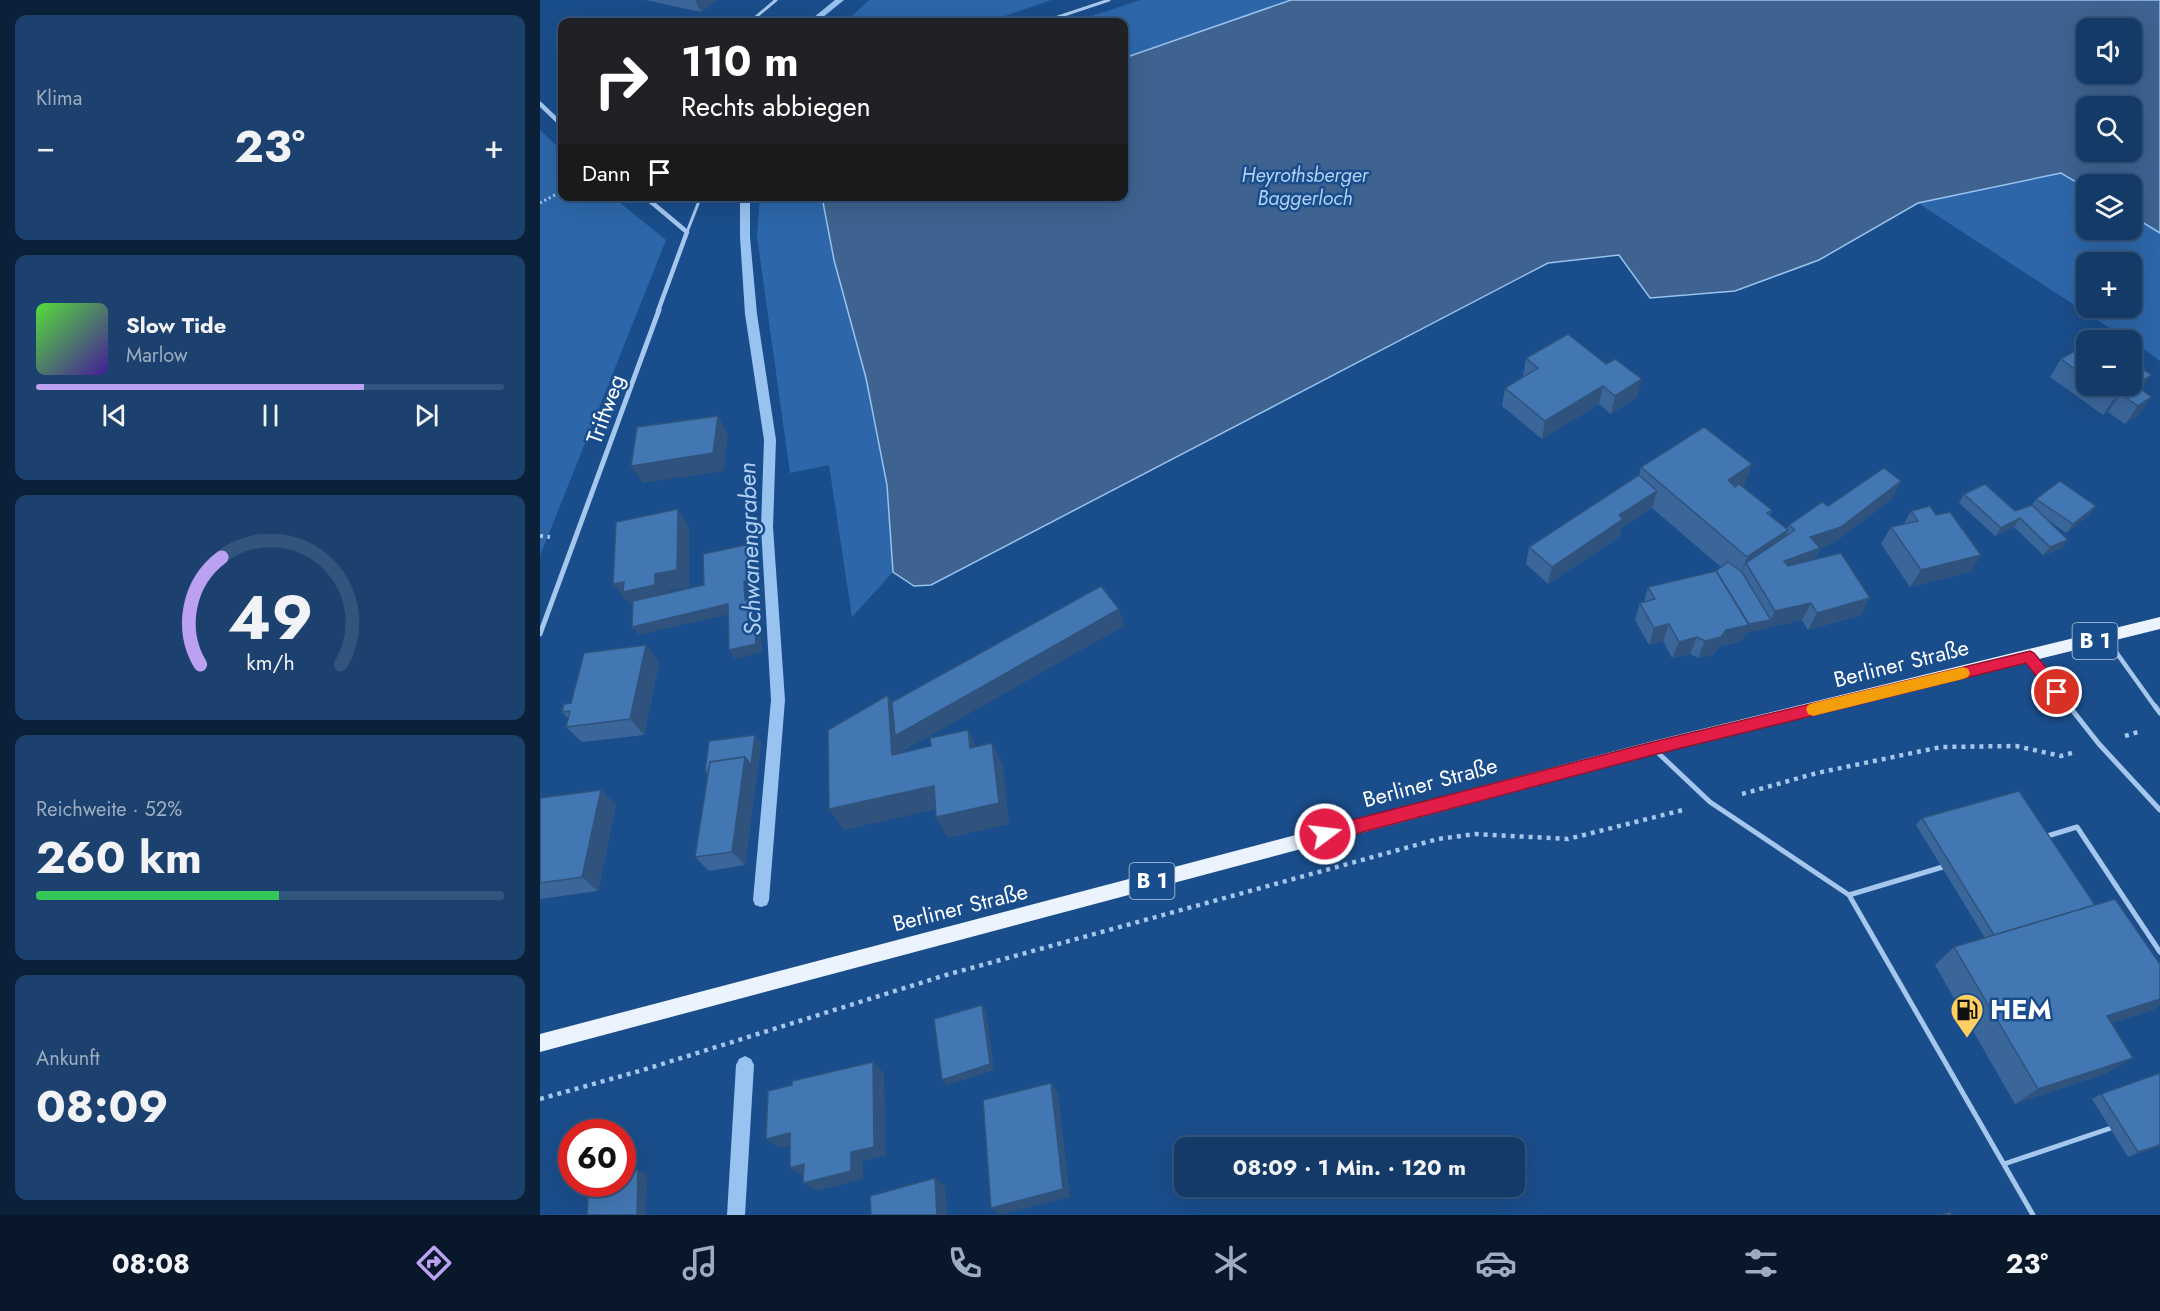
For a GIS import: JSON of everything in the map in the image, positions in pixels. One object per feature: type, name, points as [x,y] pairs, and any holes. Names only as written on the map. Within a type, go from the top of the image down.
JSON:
[{"type":"main road","name":"Berliner Straße","points":[[540,1043],[1653,748],[2030,657],[2160,623]]},
{"type":"street","points":[[540,104],[558,121]]},
{"type":"street","points":[[651,201],[687,232]]},
{"type":"street","name":"Triftweg","points":[[540,634],[687,232]]},
{"type":"lane","points":[[755,18],[776,0]]},
{"type":"lane","points":[[1054,18],[1109,0]]},
{"type":"lane","name":"Triftweg","points":[[687,232],[699,201]]},
{"type":"lane","points":[[2106,638],[2160,713]]},
{"type":"lane","points":[[2030,657],[2099,744],[2160,810]]},
{"type":"lane","points":[[1653,748],[1710,802],[1849,895],[2033,1215]]},
{"type":"lane","points":[[2032,841],[2077,827],[2160,952]]},
{"type":"lane","points":[[1849,895],[1952,865]]},
{"type":"lane","points":[[2004,1164],[2111,1128]]},
{"type":"path","points":[[540,203],[558,193]]},
{"type":"path","points":[[540,1100],[946,975],[1438,839],[1475,834],[1568,839],[1641,822],[1817,773],[1941,747],[1966,745],[2016,747],[2061,756],[2150,728]]},
{"type":"shaded area","points":[[869,0],[1051,0],[999,18],[850,18]]},
{"type":"shaded area","points":[[1141,0],[1291,0],[1128,57],[1128,18],[1085,18]]},
{"type":"shaded area","points":[[540,130],[558,147],[558,201],[618,201],[666,240],[540,556]]},
{"type":"shaded area","points":[[2061,173],[2076,182],[2076,240],[2142,240],[2142,222],[2160,233],[2160,361],[2142,348],[2142,330],[2113,330],[2094,318],[2142,318],[2142,252],[2076,252],[2076,306],[1918,203]]},
{"type":"shaded area","points":[[760,201],[823,201],[834,260],[866,378],[887,485],[893,572],[852,617],[829,465],[790,473],[757,236]]},
{"type":"water","name":"Heyrothsberger Baggerloch","points":[[1291,0],[2160,0],[2160,233],[2142,222],[2142,174],[2076,174],[2076,182],[2061,173],[1918,203],[1819,260],[1735,291],[1650,298],[1619,255],[1548,263],[931,585],[914,586],[893,572],[887,485],[866,378],[834,260],[823,201],[1128,201],[1128,57]]},
{"type":"building","points":[[1568,334],[1606,364],[1615,359],[1642,379],[1615,396],[1603,386],[1545,421],[1505,388],[1538,368],[1526,358]]},
{"type":"building","points":[[2076,350],[2076,370],[2061,359]]},
{"type":"building","points":[[2142,368],[2152,375],[2142,381]]},
{"type":"building","points":[[2142,390],[2152,397],[2138,406],[2124,396],[2142,396]]},
{"type":"building","points":[[718,416],[713,453],[631,466],[637,427]]},
{"type":"building","points":[[1704,427],[1752,464],[1728,480],[1735,487],[1739,484],[1772,510],[1767,513],[1788,530],[1747,557],[1641,467]]},
{"type":"building","points":[[1884,468],[1901,481],[1841,527],[1810,537],[1820,548],[1784,561],[1788,566],[1841,553],[1870,598],[1817,613],[1811,603],[1775,611],[1746,563],[1795,530],[1789,525],[1822,502],[1828,506]]},
{"type":"building","points":[[1639,475],[1657,491],[1619,515],[1623,519],[1552,567],[1529,547]]},
{"type":"building","points":[[2060,481],[2096,506],[2073,524],[2036,499]]},
{"type":"building","points":[[1985,484],[2015,511],[2032,505],[2068,540],[2050,547],[2020,518],[2001,528],[1964,494]]},
{"type":"building","points":[[1930,506],[1936,515],[1950,512],[1981,555],[1921,570],[1891,527],[1918,521],[1911,511]]},
{"type":"building","points":[[678,509],[677,570],[655,574],[655,585],[623,592],[624,582],[613,584],[616,522]]},
{"type":"building","points":[[750,544],[752,579],[744,581],[745,600],[753,598],[756,644],[729,650],[728,604],[632,627],[633,601],[704,585],[703,554]]},
{"type":"building","points":[[1728,562],[1742,572],[1771,620],[1749,624],[1716,571]]},
{"type":"building","points":[[1716,571],[1749,625],[1726,630],[1721,637],[1705,641],[1697,637],[1679,642],[1669,624],[1654,628],[1640,603],[1655,599],[1648,587]]},
{"type":"building","points":[[1101,586],[1119,609],[895,736],[892,702]]},
{"type":"building","points":[[646,645],[630,719],[566,727],[570,711],[562,712],[564,704],[571,703],[584,653]]},
{"type":"building","points":[[888,695],[892,755],[931,746],[930,738],[968,730],[970,748],[992,743],[999,803],[936,817],[934,786],[829,809],[828,730]]},
{"type":"building","points":[[755,735],[751,765],[745,757],[710,762],[709,770],[705,771],[709,741]]},
{"type":"building","points":[[745,757],[732,852],[695,857],[710,762]]},
{"type":"building","points":[[601,790],[582,877],[540,883],[540,798]]},
{"type":"building","points":[[2019,791],[2095,905],[1994,935],[1922,818]]},
{"type":"building","points":[[2115,899],[2160,964],[2160,999],[2107,1016],[2133,1058],[2038,1089],[1954,947]]},
{"type":"building","points":[[982,1005],[990,1064],[942,1080],[934,1019]]},
{"type":"building","points":[[873,1062],[874,1147],[851,1152],[851,1171],[803,1183],[804,1164],[790,1168],[790,1133],[766,1139],[768,1091],[792,1085],[792,1081]]},
{"type":"building","points":[[2160,1073],[2160,1145],[2138,1152],[2101,1094]]},
{"type":"building","points":[[1051,1083],[1063,1189],[991,1208],[983,1100]]},
{"type":"building","points":[[636,1170],[638,1170],[637,1215],[587,1215],[588,1197],[636,1197]]},
{"type":"building","points":[[935,1178],[937,1215],[871,1215],[870,1196]]},
{"type":"waterway","name":"Schwanengraben","points":[[817,18],[840,0]]},
{"type":"waterway","name":"Schwanengraben","points":[[745,201],[745,237],[751,314],[770,440],[767,527],[778,700],[761,900]]},
{"type":"waterway","name":"Schwanengraben","points":[[736,1215],[745,1065]]},
{"type":"slow traffic","points":[[1813,709],[1963,673]]},
{"type":"place","name":"HEM","points":[[1967,1039]]},
{"type":"route","points":[[1325,834],[1653,748],[2030,657],[2057,692]]}]
